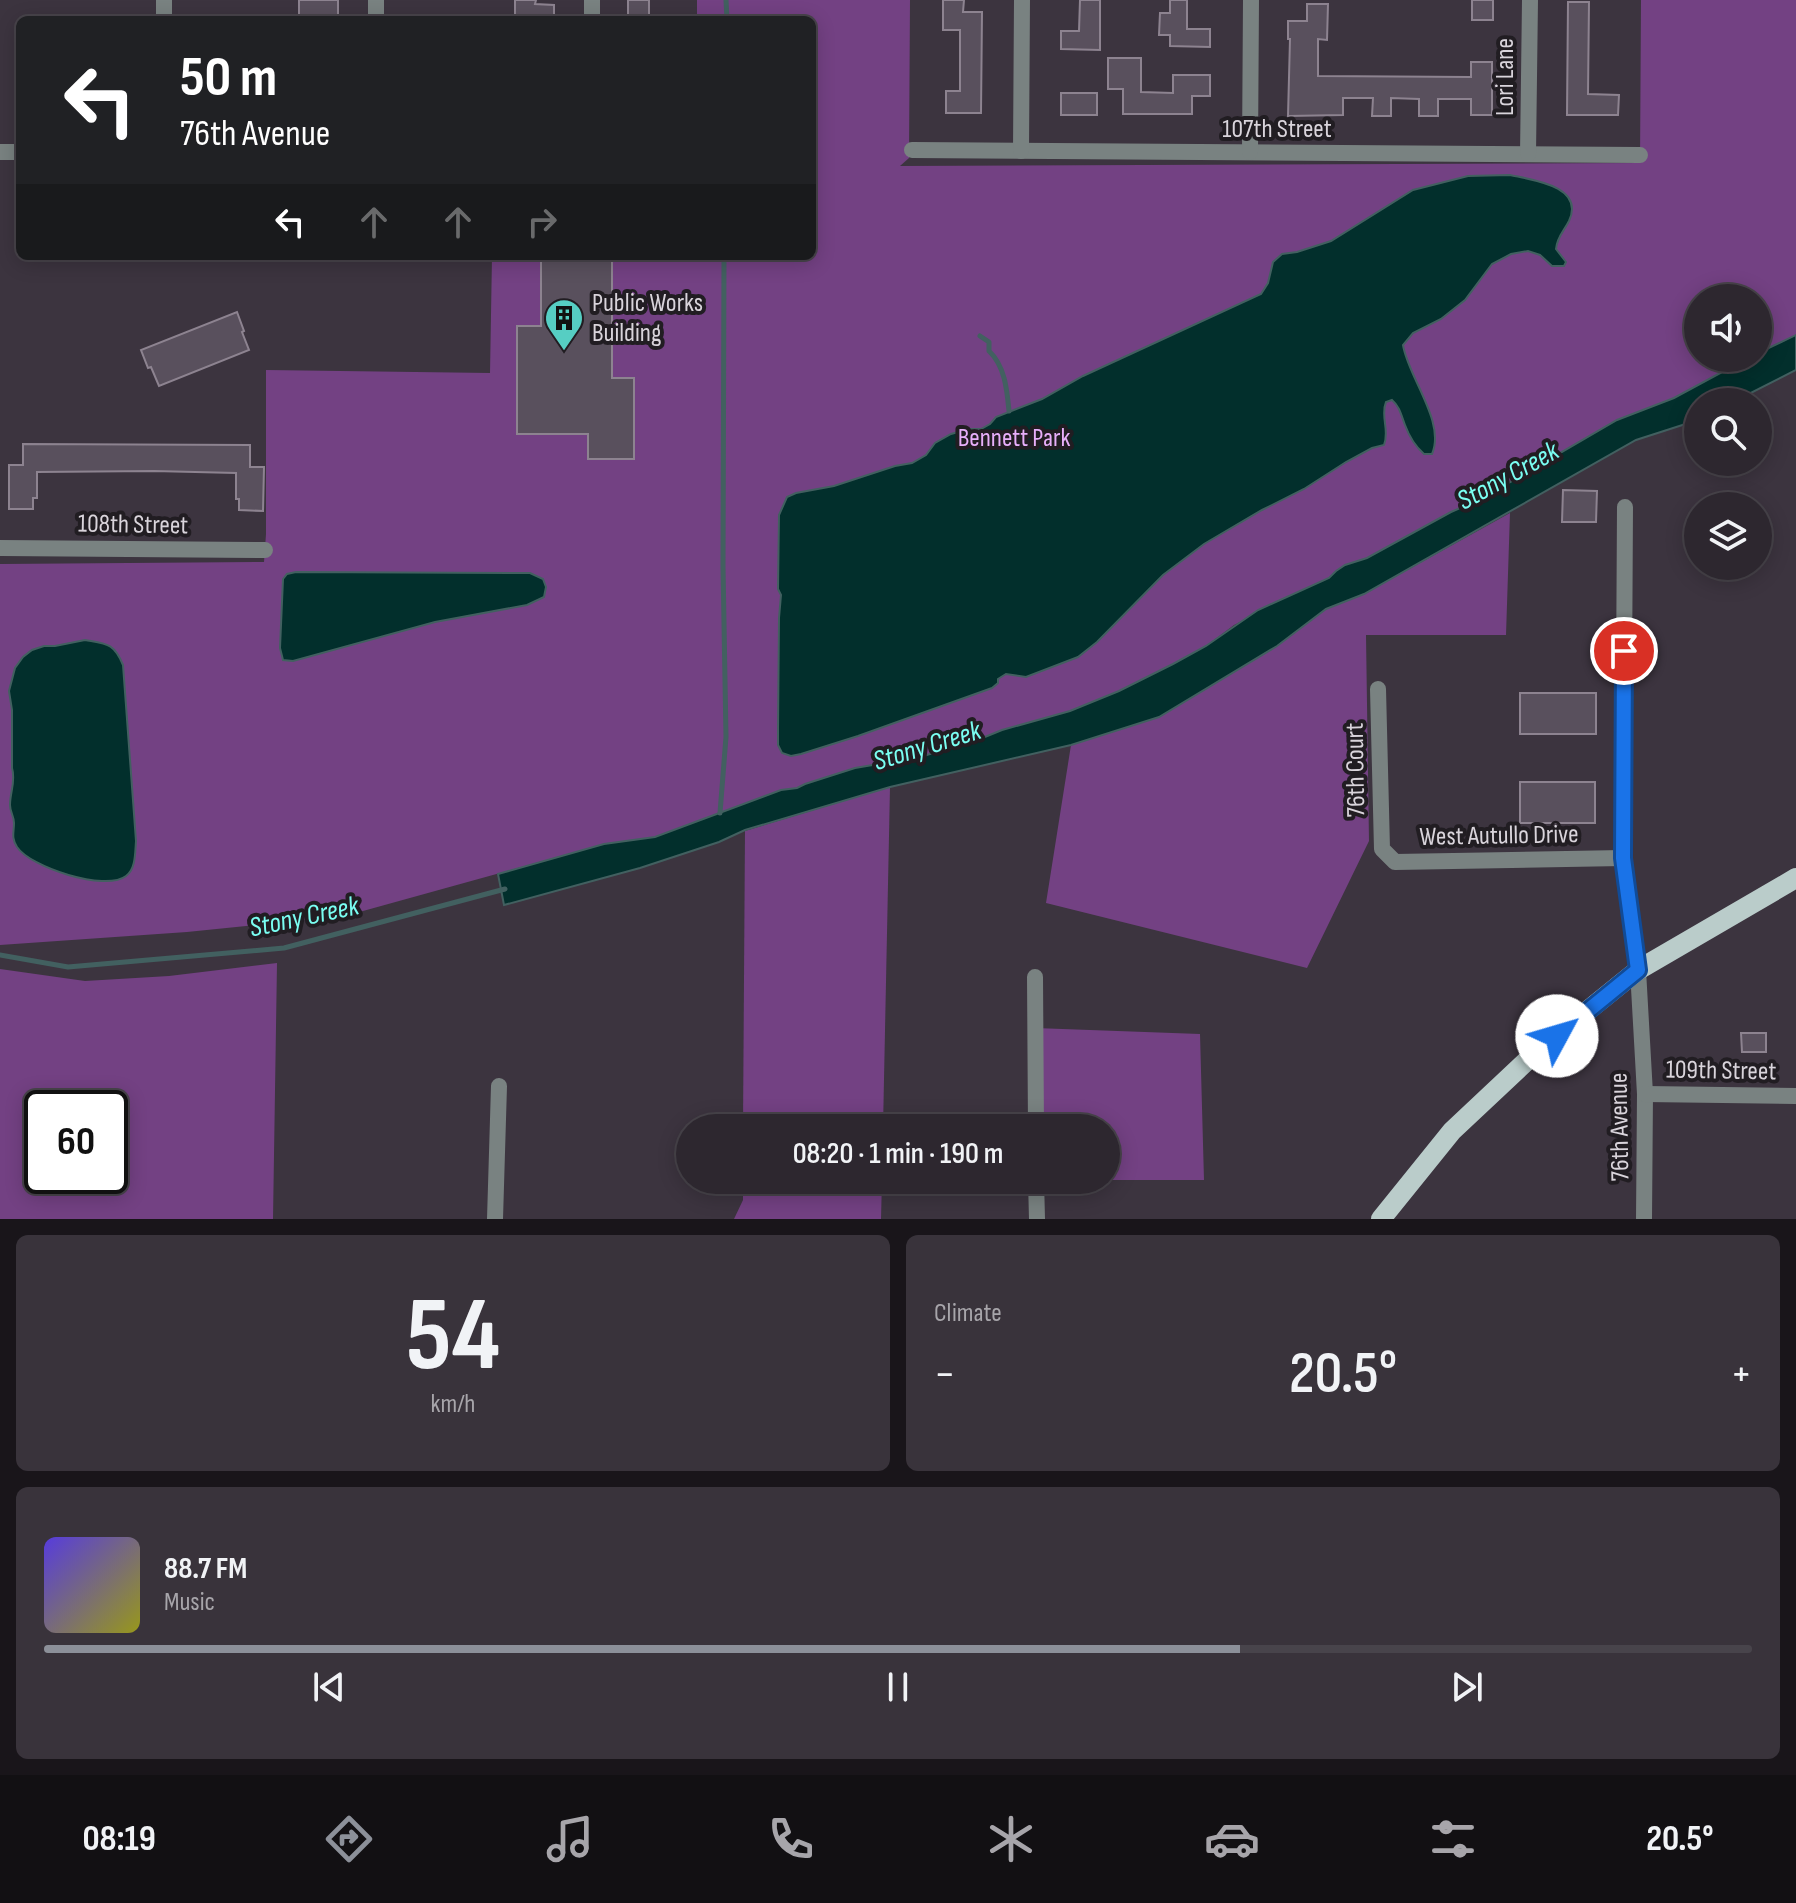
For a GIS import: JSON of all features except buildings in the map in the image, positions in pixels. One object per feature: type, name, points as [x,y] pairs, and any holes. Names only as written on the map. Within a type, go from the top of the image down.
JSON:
[{"type":"main road","points":[[1381,1219],[1452,1131],[1534,1054],[1638,970],[1796,878]]},
{"type":"street","points":[[1021,151],[1022,0]]},
{"type":"street","points":[[1250,152],[1251,0]]},
{"type":"street","name":"Lori Lane","points":[[1528,154],[1530,0]]},
{"type":"street","name":"107th Street","points":[[912,150],[1640,155]]},
{"type":"street","name":"76th Avenue","points":[[1625,507],[1623,858],[1638,970],[1645,1094],[1644,1219]]},
{"type":"street","name":"108th Street","points":[[0,548],[265,550]]},
{"type":"street","name":"76th Court","points":[[1378,689],[1382,849]]},
{"type":"street","name":"West Autullo Drive","points":[[1382,849],[1395,862],[1623,858]]},
{"type":"street","points":[[1035,977],[1036,1114]]},
{"type":"street","points":[[495,1219],[499,1086]]},
{"type":"street","name":"109th Street","points":[[1645,1094],[1796,1096]]},
{"type":"street","points":[[1036,1194],[1037,1219]]},
{"type":"green space","name":"Bennett Park","points":[[697,0],[910,0],[909,158],[900,166],[1640,163],[1641,0],[1796,0],[1796,335],[1772,346],[1772,284],[1684,284],[1684,372],[1722,372],[1692,388],[1684,388],[1684,393],[1674,398],[1617,420],[1481,499],[1367,558],[1345,565],[1329,578],[1234,625],[1206,646],[1173,664],[1070,711],[920,757],[854,768],[797,788],[781,790],[655,837],[604,844],[345,916],[187,932],[0,945],[0,564],[264,562],[266,370],[490,373],[492,260],[816,260],[816,16],[697,16]]},
{"type":"green space","points":[[1510,513],[1506,635],[1366,635],[1369,841],[1307,968],[1046,903],[1071,745],[1159,717],[1277,646],[1326,609],[1364,594]]},
{"type":"green space","points":[[890,787],[883,1114],[743,1114],[745,831]]},
{"type":"green space","points":[[277,963],[273,1219],[0,1219],[0,969],[85,981],[169,976]]},
{"type":"green space","points":[[1035,1028],[1200,1034],[1204,1180],[1120,1180],[1120,1114],[1036,1114]]},
{"type":"green space","points":[[743,1194],[882,1194],[881,1219],[734,1219]]},
{"type":"shaded area","points":[[1510,175],[1554,187],[1570,200],[1572,209],[1569,221],[1556,249],[1566,262],[1564,266],[1552,266],[1540,255],[1528,251],[1511,254],[1492,264],[1465,300],[1441,319],[1413,333],[1403,345],[1434,428],[1432,454],[1424,454],[1418,448],[1408,433],[1397,405],[1392,400],[1386,402],[1384,445],[1346,462],[1204,544],[1163,575],[1078,657],[1026,677],[1006,674],[992,688],[858,736],[801,754],[791,756],[782,753],[778,745],[779,515],[787,497],[912,463],[951,434],[981,429],[996,417],[1042,399],[1083,376],[1261,294],[1268,283],[1273,262],[1282,254],[1331,241],[1413,190],[1468,176]]},
{"type":"shaded area","points":[[1796,335],[1796,370],[1761,388],[1692,388],[1722,372],[1772,372],[1772,346]]},
{"type":"shaded area","points":[[1684,393],[1684,425],[1636,440],[1364,594],[1326,609],[1277,646],[1159,717],[1071,745],[890,787],[745,830],[719,842],[640,868],[504,905],[498,874],[604,844],[655,837],[781,790],[797,788],[855,768],[920,757],[1070,711],[1119,691],[1206,646],[1258,610],[1329,578],[1345,565],[1367,558],[1481,499],[1617,420]]},
{"type":"shaded area","points":[[530,573],[543,579],[546,587],[544,597],[527,605],[435,622],[293,661],[283,660],[280,648],[283,579],[287,574]]},
{"type":"shaded area","points":[[85,640],[109,646],[123,665],[136,841],[132,869],[116,880],[86,879],[52,869],[25,855],[13,838],[14,821],[10,805],[13,777],[12,710],[9,691],[15,668],[32,650]]},
{"type":"waterway","points":[[726,0],[727,16]]},
{"type":"waterway","points":[[720,813],[726,737],[724,260]]},
{"type":"waterway","points":[[980,336],[989,342],[989,351],[1002,371],[1009,411]]},
{"type":"waterway","name":"Stony Creek","points":[[0,955],[68,967],[284,948],[505,889]]},
{"type":"place","name":"Public Works Building","points":[[564,352]]},
{"type":"route","points":[[1557,1036],[1638,970],[1623,858],[1624,651]]}]
